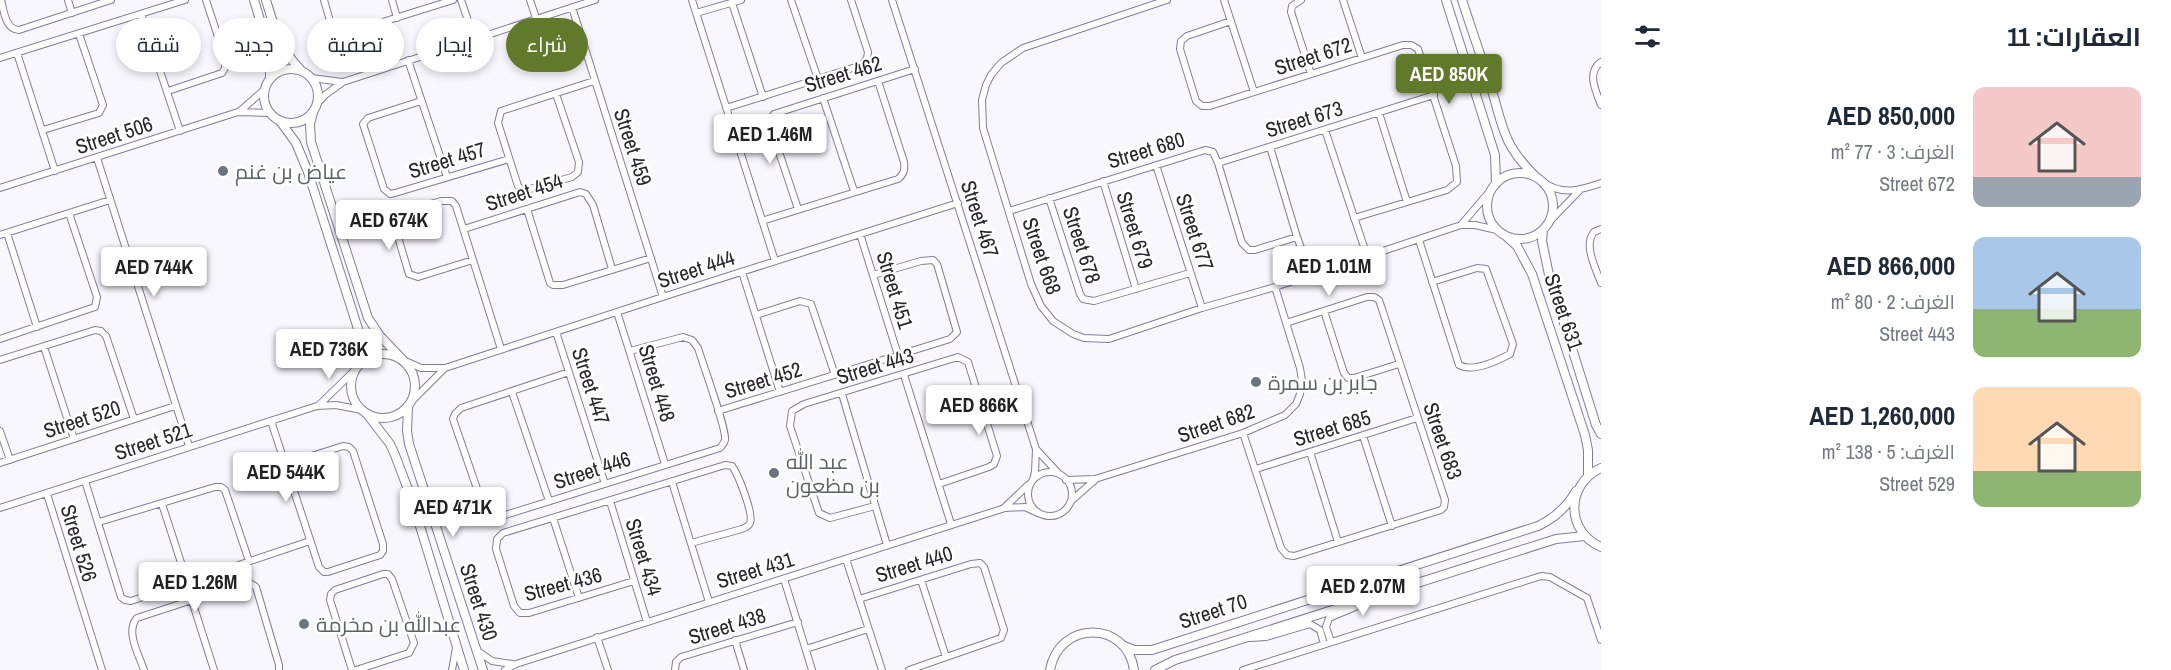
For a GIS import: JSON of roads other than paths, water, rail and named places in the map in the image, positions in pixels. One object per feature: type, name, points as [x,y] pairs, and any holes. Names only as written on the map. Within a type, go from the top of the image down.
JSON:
[{"type":"main road","points":[[1446,0],[1495,155],[1496,183]]},
{"type":"main road","points":[[1462,0],[1491,87],[1503,134],[1513,153],[1540,180],[1548,188],[1553,201],[1549,222],[1543,230],[1526,239],[1507,237],[1497,230],[1488,215],[1487,203],[1490,191],[1496,183],[1515,174],[1526,174],[1540,180]]},
{"type":"main road","name":"Street 631","points":[[1543,230],[1542,241],[1548,275],[1596,425],[1601,434]]},
{"type":"main road","name":"Street 631","points":[[1507,237],[1517,246],[1532,274],[1585,435],[1588,450],[1588,475]]},
{"type":"main road","points":[[1588,475],[1601,468]]},
{"type":"main road","name":"Street 70","points":[[1051,666],[1057,651],[1065,642],[1083,633],[1095,632],[1108,635],[1134,651],[1152,650],[1538,526],[1556,515],[1588,475]]},
{"type":"main road","points":[[1576,491],[1574,515],[1576,523],[1585,536],[1601,547]]},
{"type":"main road","name":"Street 70","points":[[1155,670],[1175,660],[1556,538],[1585,536]]},
{"type":"main road","points":[[1124,646],[1130,654],[1134,670]]},
{"type":"main road","points":[[1044,670],[1051,666]]},
{"type":"street","points":[[1,0],[9,26],[13,30],[111,0]]},
{"type":"street","points":[[68,0],[72,13]]},
{"type":"street","points":[[0,58],[184,0]]},
{"type":"street","points":[[168,91],[222,73],[225,68],[226,61],[206,0]]},
{"type":"street","points":[[254,0],[270,53],[270,78],[263,98],[270,113],[280,121],[296,143],[360,335],[357,368],[351,384],[351,392],[357,405],[365,412],[386,418],[398,415],[410,404],[416,380],[404,361],[380,336],[368,318],[311,142],[310,124],[317,104],[325,94],[343,82],[416,57]]},
{"type":"street","points":[[266,0],[278,39],[301,70],[312,78],[343,82]]},
{"type":"street","points":[[324,0],[329,18]]},
{"type":"street","points":[[392,0],[398,18],[453,0]]},
{"type":"street","points":[[461,0],[467,18]]},
{"type":"street","points":[[530,0],[536,18],[595,0]]},
{"type":"street","points":[[692,0],[775,261]]},
{"type":"street","points":[[696,13],[741,0]]},
{"type":"street","points":[[791,0],[818,80]]},
{"type":"street","points":[[726,108],[862,65],[868,52],[851,0]]},
{"type":"street","name":"Street 467","points":[[892,0],[1036,448],[1036,466],[1032,481]]},
{"type":"street","name":"Street 668","points":[[1165,0],[1023,48],[1010,55],[991,75],[986,85],[982,100],[983,128],[1031,284],[1041,306],[1053,321],[1084,338],[1109,339],[1461,225],[1475,225],[1497,230]]},
{"type":"street","points":[[1224,0],[1254,93]]},
{"type":"street","points":[[1301,0],[1292,6],[1291,12],[1311,75]]},
{"type":"street","points":[[1343,0],[1362,58]]},
{"type":"street","points":[[732,3],[763,97]]},
{"type":"street","name":"Street 459","points":[[572,7],[663,297]]},
{"type":"street","points":[[141,14],[180,131]]},
{"type":"street","name":"Street 672","points":[[1231,21],[1187,36],[1181,41],[1180,49],[1196,101],[1202,106],[1210,106],[1254,93],[1407,44],[1418,49],[1456,166],[1456,182],[1447,190],[1354,218]]},
{"type":"street","points":[[43,130],[99,113],[102,110],[103,105],[79,34]]},
{"type":"street","points":[[18,53],[55,171]]},
{"type":"street","points":[[408,60],[447,177]]},
{"type":"street","points":[[1601,62],[1592,76],[1601,105]]},
{"type":"street","name":"Street 462","points":[[798,209],[771,128],[771,118],[778,111],[915,69]]},
{"type":"street","points":[[270,78],[281,70],[301,70]]},
{"type":"street","points":[[312,78],[318,95],[317,104]]},
{"type":"street","points":[[556,94],[579,162],[578,172],[572,177],[523,191],[518,186],[498,123],[501,111],[594,81]]},
{"type":"street","points":[[762,221],[898,179],[904,172],[904,162],[878,81]]},
{"type":"street","name":"Street 506","points":[[238,112],[264,90]]},
{"type":"street","name":"Street 673","points":[[1218,163],[1434,95]]},
{"type":"street","points":[[823,98],[854,191]]},
{"type":"street","name":"Street 457","points":[[421,100],[368,118],[363,124],[384,189],[390,194],[509,159]]},
{"type":"street","name":"Street 506","points":[[0,188],[238,112],[270,113]]},
{"type":"street","points":[[280,121],[287,123],[301,121],[312,113]]},
{"type":"street","points":[[1379,113],[1407,202]]},
{"type":"street","points":[[1325,130],[1367,256]]},
{"type":"street","points":[[1270,147],[1311,275]]},
{"type":"street","name":"Street 680","points":[[1010,212],[1205,150],[1213,152],[1218,163]]},
{"type":"street","points":[[97,158],[189,446]]},
{"type":"street","points":[[1218,163],[1242,243],[1246,248],[1255,250],[1297,237]]},
{"type":"street","name":"Street 677","points":[[1156,165],[1202,309]]},
{"type":"street","points":[[1540,180],[1557,190],[1579,191],[1601,183]]},
{"type":"street","name":"Street 679","points":[[1103,181],[1136,289]]},
{"type":"street","name":"Street 668","points":[[1461,225],[1490,191]]},
{"type":"street","points":[[1549,222],[1579,191]]},
{"type":"street","name":"Street 454","points":[[464,229],[580,192],[586,194],[593,205],[612,269]]},
{"type":"street","name":"Street 678","points":[[1049,198],[1083,298],[1094,301],[1190,273]]},
{"type":"street","points":[[37,327],[3,234],[111,200]]},
{"type":"street","points":[[473,260],[418,277],[413,276],[409,274],[395,222],[404,212],[447,200],[456,206],[464,229],[501,349]]},
{"type":"street","name":"Street 444","points":[[404,361],[421,368],[444,368],[958,203]]},
{"type":"street","points":[[527,209],[550,283],[553,285],[563,285],[651,258]]},
{"type":"street","points":[[0,339],[91,310],[97,303],[69,213]]},
{"type":"street","points":[[1601,229],[1594,232],[1589,241],[1601,283]]},
{"type":"street","name":"Street 451","points":[[860,234],[898,355]]},
{"type":"street","points":[[1419,240],[1432,282],[1459,365],[1465,369],[1474,368],[1510,354],[1513,344],[1486,269],[1477,268],[1432,282]]},
{"type":"street","name":"Street 452","points":[[718,411],[898,355],[954,336],[957,332],[937,264],[933,260],[921,261],[873,275]]},
{"type":"street","points":[[742,272],[780,392]]},
{"type":"street","name":"Street 682","points":[[1066,480],[1095,479],[1243,434],[1286,415],[1296,404],[1302,381],[1275,287]]},
{"type":"street","name":"Street 683","points":[[1243,434],[1281,548],[1287,555],[1294,556],[1441,510],[1444,507],[1445,500],[1377,298],[1367,297],[1286,322]]},
{"type":"street","points":[[756,315],[800,301],[811,304],[834,375]]},
{"type":"street","points":[[1324,311],[1344,373],[1348,378],[1399,364]]},
{"type":"street","name":"Street 448","points":[[617,312],[665,464]]},
{"type":"street","points":[[0,360],[95,330],[101,331],[106,336],[134,420]]},
{"type":"street","name":"Street 447","points":[[556,332],[604,484]]},
{"type":"street","name":"Street 446","points":[[569,372],[461,408],[455,414],[453,419],[482,509],[489,514],[502,516],[720,448],[723,445],[725,434],[698,348],[692,340],[683,337],[630,351]]},
{"type":"street","points":[[44,346],[74,439]]},
{"type":"street","points":[[357,368],[367,358],[383,353],[404,361]]},
{"type":"street","name":"Street 443","points":[[875,506],[830,518],[819,513],[790,426],[792,411],[799,406],[958,357],[968,362],[996,448],[996,460],[989,467],[939,484]]},
{"type":"street","name":"Street 521","points":[[317,406],[357,368]]},
{"type":"street","name":"Street 444","points":[[410,404],[444,368]]},
{"type":"street","points":[[904,375],[951,524]]},
{"type":"street","points":[[512,392],[549,501]]},
{"type":"street","points":[[842,394],[888,545]]},
{"type":"street","name":"Street 430","points":[[410,404],[407,431],[409,444],[483,670]]},
{"type":"street","name":"Street 521","points":[[0,508],[317,406],[336,405],[365,412]]},
{"type":"street","name":"Street 520","points":[[0,463],[175,406]]},
{"type":"street","name":"Street 430","points":[[365,412],[390,444],[395,455],[412,500],[464,670]]},
{"type":"street","name":"Street 685","points":[[1256,469],[1418,418]]},
{"type":"street","points":[[271,420],[319,567],[324,572],[380,555],[383,551],[383,544],[353,451],[349,447],[343,446],[286,464]]},
{"type":"street","points":[[0,430],[10,460]]},
{"type":"street","points":[[1363,436],[1392,525]]},
{"type":"street","name":"Street 467","points":[[1036,448],[1059,474]]},
{"type":"street","points":[[1310,452],[1338,542]]},
{"type":"street","name":"Street 436","points":[[634,581],[529,614],[520,613],[514,606],[496,549],[497,539],[503,532],[725,465],[732,466],[750,510],[751,521],[748,526],[691,543]]},
{"type":"street","points":[[1042,473],[1059,474],[1066,480],[1071,490],[1070,502],[1066,508],[1053,516],[1038,513],[1031,507],[1028,490],[1032,481],[1042,473]]},
{"type":"street","name":"Street 682","points":[[1070,502],[1095,479]]},
{"type":"street","points":[[85,481],[121,597],[125,600],[131,601],[310,542]]},
{"type":"street","name":"Street 431","points":[[1005,508],[1032,481]]},
{"type":"street","points":[[672,482],[709,602]]},
{"type":"street","points":[[99,522],[221,487],[225,490],[249,561]]},
{"type":"street","name":"Street 526","points":[[47,494],[102,670]]},
{"type":"street","name":"Street 434","points":[[610,501],[647,622]]},
{"type":"street","points":[[162,504],[187,581]]},
{"type":"street","name":"Street 431","points":[[505,670],[516,664],[597,637],[1005,508],[1025,507],[1038,513]]},
{"type":"street","points":[[553,518],[579,598]]},
{"type":"street","name":"Street 440","points":[[846,559],[882,670]]},
{"type":"street","name":"Street 440","points":[[859,599],[976,563],[980,563],[986,570],[1003,624],[1003,635],[998,641],[909,670]]},
{"type":"street","points":[[388,574],[392,579],[414,644],[413,649],[410,652],[354,670],[330,600],[331,594],[335,590],[388,574]]},
{"type":"street","points":[[1243,670],[1541,576],[1550,577],[1587,598],[1601,640]]},
{"type":"street","name":"Street 438","points":[[784,579],[812,670]]},
{"type":"street","points":[[921,580],[946,657]]},
{"type":"street","points":[[144,670],[131,631],[132,623],[137,618],[244,583],[250,583],[256,587],[279,670]]},
{"type":"street","points":[[1327,643],[1326,622],[1331,617],[1393,591]]},
{"type":"street","points":[[192,601],[214,670]]},
{"type":"street","name":"Street 438","points":[[675,670],[676,662],[681,657],[798,622]]},
{"type":"street","points":[[1244,638],[1266,637],[1310,624],[1320,630],[1327,643]]},
{"type":"street","points":[[806,649],[868,629]]},
{"type":"street","points":[[597,637],[608,670]]},
{"type":"street","points":[[735,640],[744,670]]},
{"type":"street","points":[[452,670],[456,645]]},
{"type":"street","name":"Street 431","points":[[476,650],[486,658],[498,663],[516,664]]},
{"type":"place","name":"عياض بن غنم","points":[[223,171]]},
{"type":"place","name":"جابر بن سمرة","points":[[1256,382]]},
{"type":"place","name":"عبد الله بن مظعون","points":[[774,473]]},
{"type":"place","name":"عبدالله بن مخرمة","points":[[304,624]]}]
